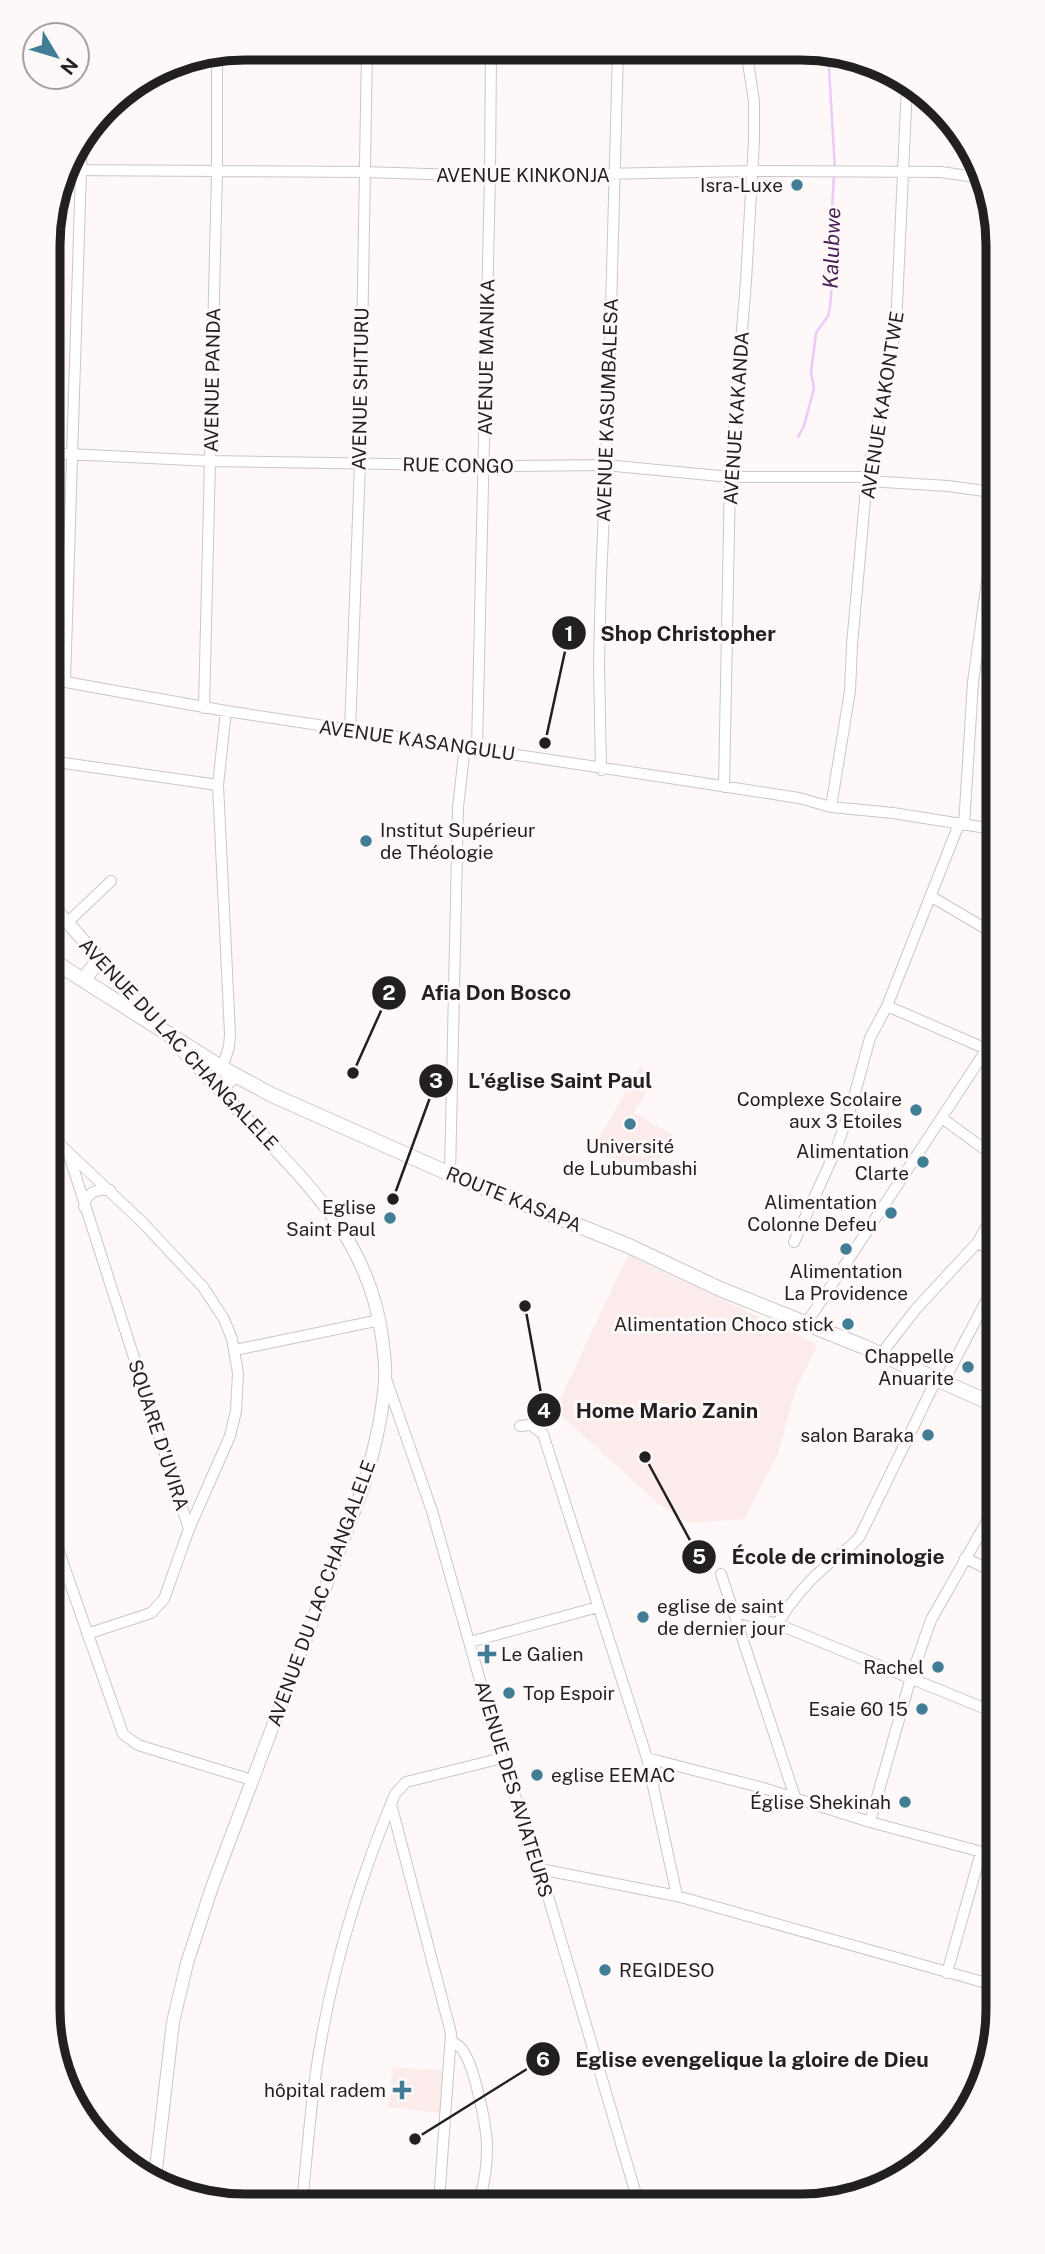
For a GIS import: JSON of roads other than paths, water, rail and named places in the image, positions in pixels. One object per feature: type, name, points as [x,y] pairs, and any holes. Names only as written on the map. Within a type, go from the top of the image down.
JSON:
[{"type":"main road","points":[[83,980],[100,959]]},
{"type":"main road","name":"ROUTE KASAPA","points":[[60,965],[228,1072],[272,1095],[450,1174],[629,1246],[720,1289],[881,1354],[985,1401]]},
{"type":"main road","points":[[222,1092],[228,1072]]},
{"type":"street","name":"AVENUE SHITURU","points":[[350,731],[360,464],[366,60]]},
{"type":"street","name":"AVENUE MANIKA","points":[[450,1174],[458,807],[471,747],[483,465],[491,60]]},
{"type":"street","name":"AVENUE KASUMBALESA","points":[[601,769],[599,664],[618,60]]},
{"type":"street","name":"AVENUE KAKANDA","points":[[724,787],[730,477],[754,172],[755,119],[747,60]]},
{"type":"street","name":"AVENUE PANDA","points":[[204,708],[217,172],[217,62]]},
{"type":"street","name":"AVENUE KAKONTWE","points":[[831,807],[846,723],[867,479],[896,327],[907,94]]},
{"type":"street","points":[[65,682],[81,159]]},
{"type":"street","name":"AVENUE KINKONJA","points":[[76,170],[364,172],[490,176],[942,172],[972,177]]},
{"type":"street","name":"RUE CONGO","points":[[60,453],[210,461],[605,465],[730,477],[867,479],[986,491]]},
{"type":"street","points":[[794,1242],[835,1152],[858,1085],[870,1038],[887,1006],[962,824],[973,682],[986,590]]},
{"type":"street","name":"AVENUE KASANGULU","points":[[60,681],[204,708],[471,747],[799,799],[831,807],[986,828]]},
{"type":"street","points":[[226,711],[218,785],[230,1034],[228,1072]]},
{"type":"street","points":[[60,762],[218,785]]},
{"type":"street","points":[[67,923],[111,881]]},
{"type":"street","points":[[932,897],[986,929]]},
{"type":"street","name":"AVENUE DU LAC CHANGALELE","points":[[60,915],[165,1033],[295,1170],[337,1221],[362,1264],[372,1290],[380,1320],[386,1379],[379,1424],[364,1485],[212,1887],[180,1990],[166,2073],[156,2171]]},
{"type":"street","points":[[887,1006],[986,1049]]},
{"type":"street","points":[[806,1324],[986,1059]]},
{"type":"street","points":[[943,1119],[985,1150]]},
{"type":"street","points":[[60,1144],[68,1152]]},
{"type":"street","name":"SQUARE D'UVIRA","points":[[68,1152],[110,1190],[203,1287],[224,1319],[235,1350],[237,1392],[230,1436],[189,1529]]},
{"type":"street","name":"SQUARE D'UVIRA","points":[[68,1152],[189,1529]]},
{"type":"street","points":[[84,1207],[87,1197],[92,1193],[101,1189],[110,1190]]},
{"type":"street","points":[[881,1354],[985,1228]]},
{"type":"street","points":[[976,1242],[985,1246]]},
{"type":"street","points":[[777,1623],[785,1610],[826,1566],[853,1545],[860,1536],[940,1380],[985,1302]]},
{"type":"street","points":[[235,1350],[380,1320]]},
{"type":"street","name":"AVENUE DES AVIATEURS","points":[[386,1379],[432,1511],[502,1758],[540,1869],[636,2194]]},
{"type":"street","points":[[520,1426],[531,1425],[543,1434],[647,1758],[677,1896]]},
{"type":"street","points":[[870,1822],[911,1677],[931,1620],[985,1525]]},
{"type":"street","points":[[88,1634],[151,1613],[159,1606],[164,1600],[189,1529]]},
{"type":"street","points":[[60,1555],[123,1734],[138,1745],[252,1780]]},
{"type":"street","points":[[965,1558],[985,1568]]},
{"type":"street","points":[[721,1574],[795,1797]]},
{"type":"street","points":[[470,1642],[598,1607]]},
{"type":"street","points":[[734,1612],[777,1623],[985,1708]]},
{"type":"street","points":[[303,2194],[317,2065],[330,1998],[360,1888],[391,1804],[400,1786],[406,1782],[502,1758]]},
{"type":"street","points":[[647,1758],[795,1797],[870,1822],[985,1853]]},
{"type":"street","points":[[391,1804],[437,1975],[451,2042],[440,2194]]},
{"type":"street","points":[[947,1973],[981,1852]]},
{"type":"street","points":[[540,1869],[677,1896],[985,1983]]},
{"type":"street","points":[[451,2042],[460,2046],[464,2053],[477,2088],[485,2124],[487,2149],[480,2194]]},
{"type":"waterway","name":"Kalubwe","points":[[830,62],[835,170]]},
{"type":"waterway","name":"Kalubwe","points":[[798,437],[804,426],[814,388],[811,373],[816,333],[828,316],[830,307],[836,220],[832,209],[834,176]]},
{"type":"place","name":"Isra-Luxe","points":[[797,185]]},
{"type":"place","name":"Shop Christopher","points":[[545,743]]},
{"type":"place","name":"Institut Supérieur de Théologie","points":[[366,841]]},
{"type":"place","name":"Afia Don Bosco","points":[[353,1073]]},
{"type":"place","name":"Complexe Scolaire aux 3 Etoiles","points":[[916,1110]]},
{"type":"place","name":"Université de Lubumbashi","points":[[630,1124]]},
{"type":"place","name":"Alimentation Clarte","points":[[923,1162]]},
{"type":"place","name":"L'église Saint Paul","points":[[393,1199]]},
{"type":"place","name":"Alimentation Colonne Defeu","points":[[891,1213]]},
{"type":"place","name":"Eglise Saint Paul","points":[[390,1218]]},
{"type":"place","name":"Alimentation La Providence","points":[[846,1249]]},
{"type":"place","name":"Home Mario Zanin","points":[[525,1306]]},
{"type":"place","name":"Alimentation Choco stick","points":[[848,1324]]},
{"type":"place","name":"Chappelle Anuarite","points":[[968,1367]]},
{"type":"place","name":"salon Baraka","points":[[928,1435]]},
{"type":"place","name":"École de criminologie","points":[[645,1457]]},
{"type":"place","name":"eglise de saint de dernier jour","points":[[643,1617]]},
{"type":"place","name":"Le Galien","points":[[487,1654]]},
{"type":"place","name":"Rachel","points":[[938,1667]]},
{"type":"place","name":"Top Espoir","points":[[509,1693]]},
{"type":"place","name":"Esaie 60 15","points":[[922,1709]]},
{"type":"place","name":"eglise EEMAC","points":[[537,1775]]},
{"type":"place","name":"Église Shekinah","points":[[905,1802]]},
{"type":"place","name":"REGIDESO","points":[[605,1970]]},
{"type":"place","name":"hôpital radem","points":[[402,2090]]},
{"type":"place","name":"Eglise evengelique la gloire de Dieu","points":[[415,2139]]}]
